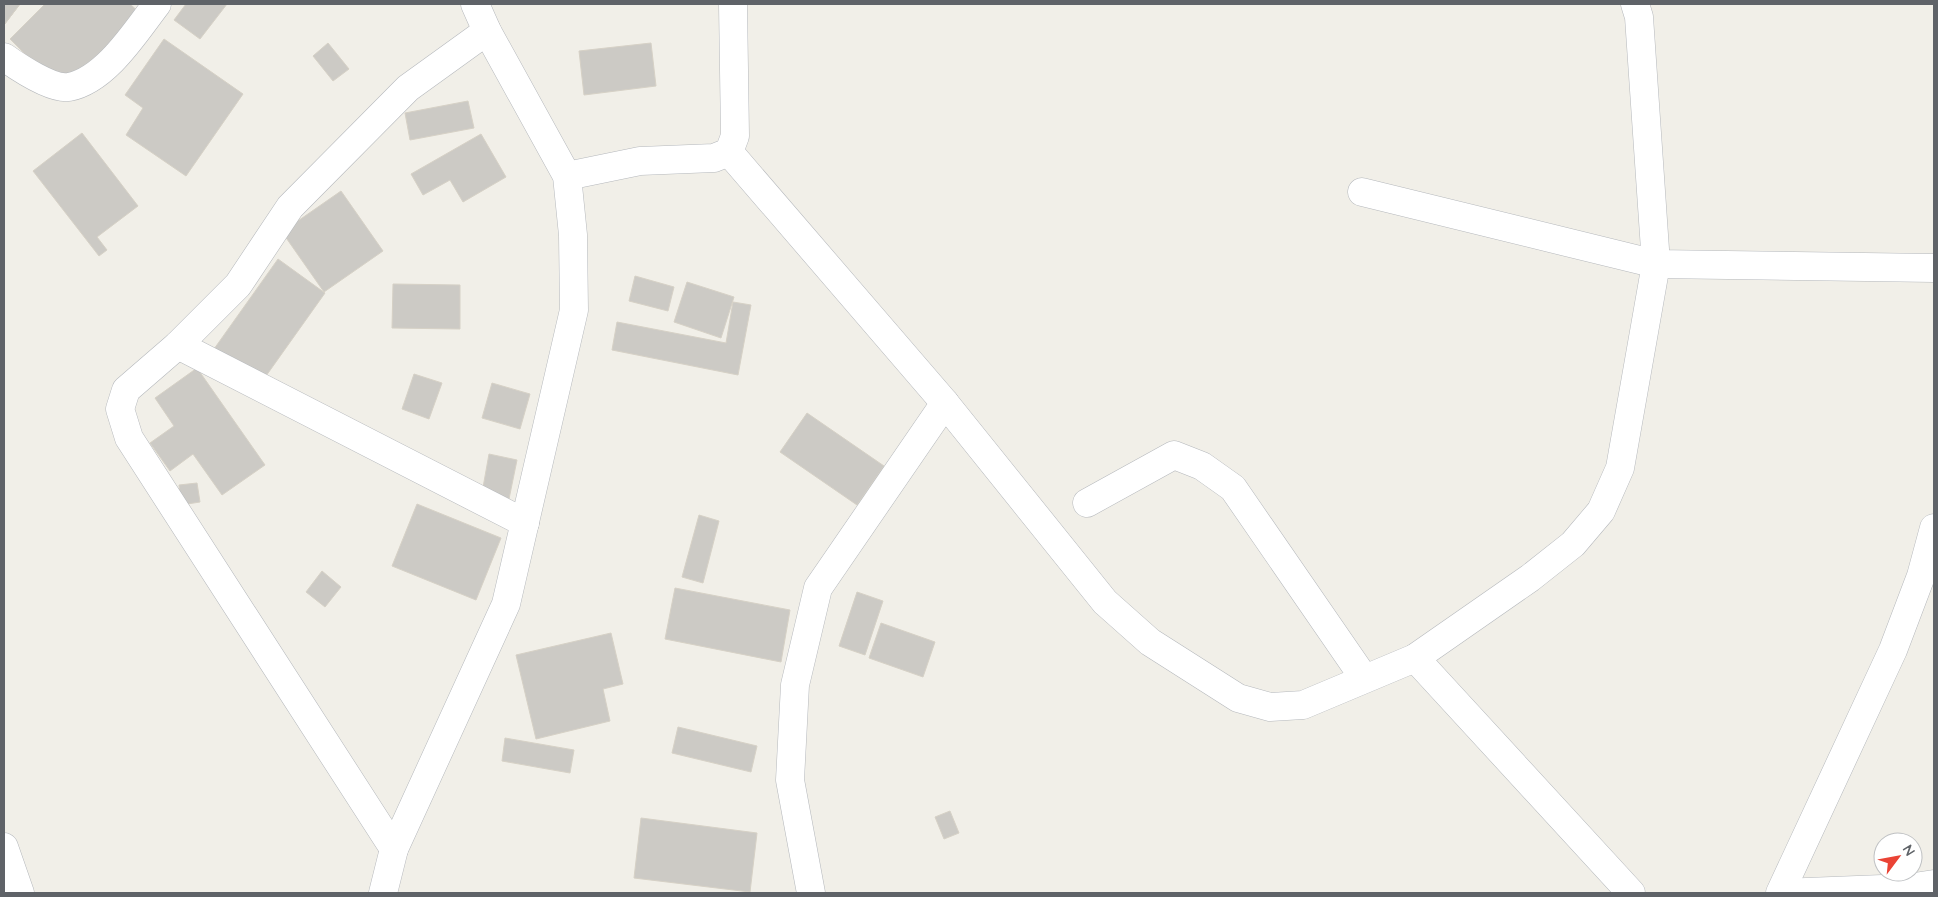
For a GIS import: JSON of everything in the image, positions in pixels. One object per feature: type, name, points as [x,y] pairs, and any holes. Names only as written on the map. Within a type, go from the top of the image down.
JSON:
[{"type":"street","points":[[4,58],[34,78],[68,88],[93,77],[121,51],[158,4]]},
{"type":"street","points":[[383,893],[394,849],[506,604],[574,310],[573,235],[567,176],[487,31],[475,4]]},
{"type":"street","points":[[567,176],[640,161],[714,158],[729,152],[735,136],[733,4]]},
{"type":"street","points":[[729,152],[945,403],[1105,602],[1150,642],[1238,698],[1270,707],[1303,705],[1415,658],[1544,567],[1573,544],[1601,510],[1620,468],[1656,264],[1639,17],[1636,4]]},
{"type":"street","points":[[394,849],[129,438],[120,409],[126,390],[178,345],[238,285],[297,200],[408,88],[487,31]]},
{"type":"street","points":[[1362,192],[1656,264],[1934,268]]},
{"type":"street","points":[[178,345],[525,523]]},
{"type":"street","points":[[811,893],[790,780],[794,686],[818,588],[945,403]]},
{"type":"street","points":[[1087,503],[1174,455],[1202,466],[1233,488],[1364,678]]},
{"type":"street","points":[[1934,528],[1921,576],[1893,650],[1780,893],[1908,888],[1934,884]]},
{"type":"street","points":[[1415,658],[1631,893]]},
{"type":"street","points":[[4,847],[20,893]]},
{"type":"building","points":[[4,4],[20,4],[4,25]]},
{"type":"building","points":[[4,4],[20,4],[4,25]]},
{"type":"building","points":[[45,4],[130,4],[142,15],[64,93],[10,39]]},
{"type":"building","points":[[186,4],[227,4],[200,39],[174,20]]},
{"type":"building","points":[[164,39],[243,94],[186,176],[126,135],[143,108],[125,95]]},
{"type":"building","points":[[328,43],[349,69],[333,81],[313,56]]},
{"type":"building","points":[[651,43],[656,86],[584,95],[579,51]]},
{"type":"building","points":[[468,101],[474,128],[410,140],[405,113]]},
{"type":"building","points":[[82,133],[138,206],[97,237],[107,250],[99,256],[33,171]]},
{"type":"building","points":[[481,134],[506,177],[463,202],[450,180],[423,195],[411,174]]},
{"type":"building","points":[[341,191],[383,251],[324,292],[282,232]]},
{"type":"building","points":[[278,259],[325,293],[261,383],[214,349]]},
{"type":"building","points":[[635,276],[674,287],[668,311],[629,301]]},
{"type":"building","points":[[687,282],[734,297],[721,338],[674,322]]},
{"type":"building","points":[[393,284],[460,285],[460,329],[392,328]]},
{"type":"building","points":[[733,302],[751,305],[738,375],[612,350],[617,322],[726,343]]},
{"type":"building","points":[[197,368],[265,465],[222,495],[193,454],[170,471],[150,443],[174,426],[155,398]]},
{"type":"building","points":[[414,374],[442,383],[429,419],[402,409]]},
{"type":"building","points":[[492,383],[530,394],[520,429],[482,418]]},
{"type":"building","points":[[807,413],[884,466],[857,505],[780,452]]},
{"type":"building","points":[[489,454],[517,460],[509,499],[482,493]]},
{"type":"building","points":[[197,483],[200,502],[181,505],[179,485]]},
{"type":"building","points":[[417,504],[501,538],[476,600],[392,566]]},
{"type":"building","points":[[699,515],[719,521],[703,583],[682,577]]},
{"type":"building","points":[[322,571],[341,587],[325,607],[306,592]]},
{"type":"building","points":[[675,588],[790,610],[781,662],[665,639]]},
{"type":"building","points":[[857,592],[883,601],[865,655],[839,646]]},
{"type":"building","points":[[881,623],[935,642],[923,677],[869,658]]},
{"type":"building","points":[[611,633],[623,684],[603,689],[610,721],[536,739],[516,655]]},
{"type":"building","points":[[678,727],[757,746],[751,772],[672,753]]},
{"type":"building","points":[[505,738],[574,750],[570,773],[502,761]]},
{"type":"building","points":[[950,811],[959,833],[944,839],[935,817]]},
{"type":"building","points":[[641,818],[757,833],[750,892],[634,878]]}]
